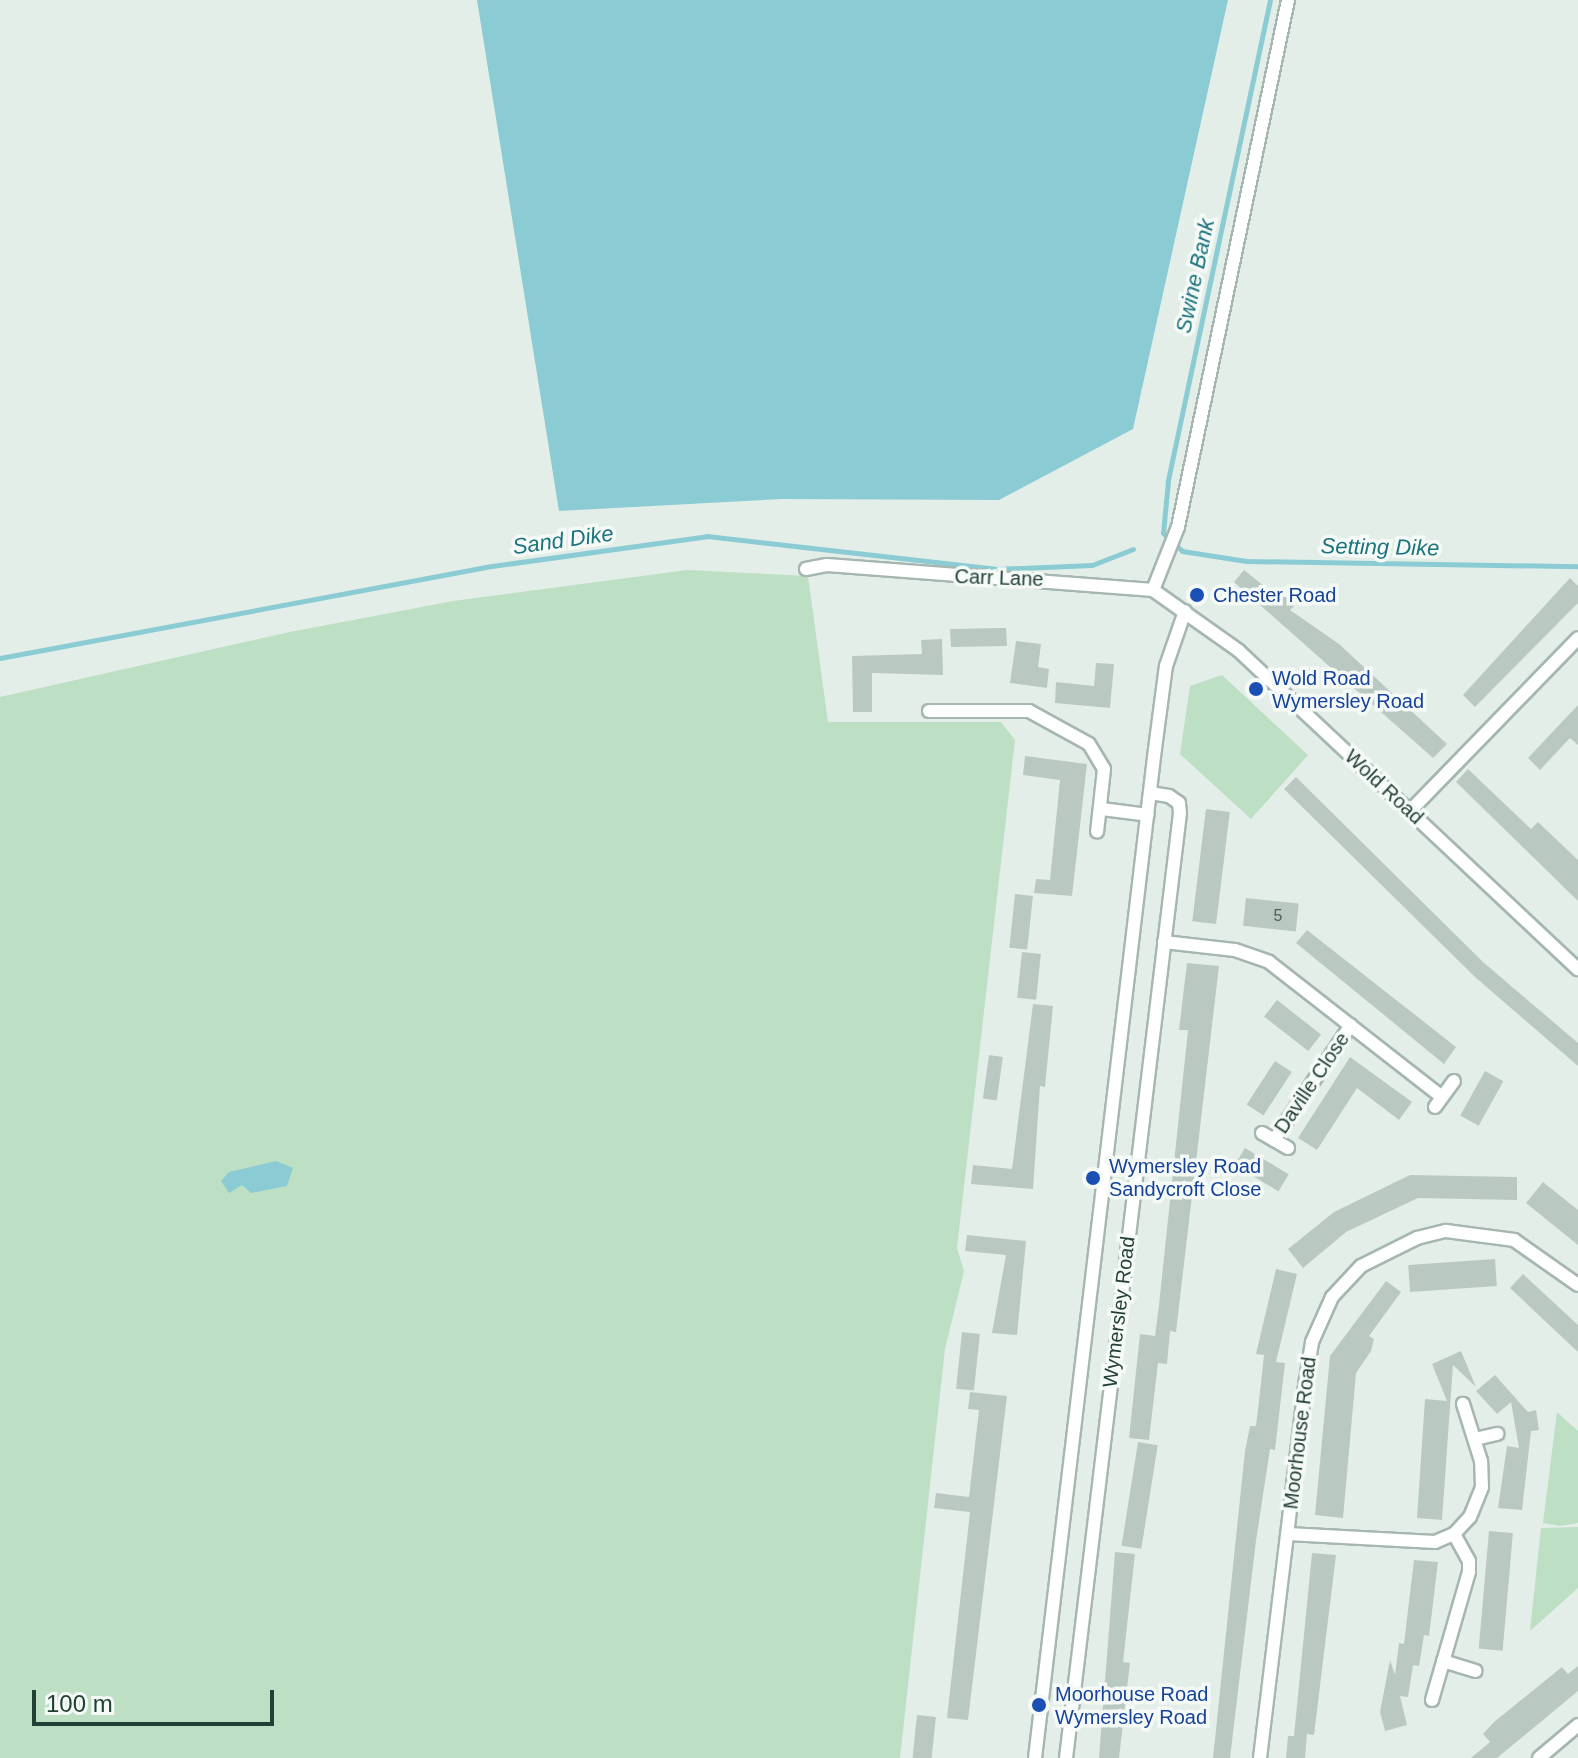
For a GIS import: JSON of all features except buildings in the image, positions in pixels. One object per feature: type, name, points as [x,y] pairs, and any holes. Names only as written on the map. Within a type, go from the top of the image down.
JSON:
[{"type":"street","points":[[1153,590],[1167,547],[1178,527],[1288,0]]},
{"type":"street","name":"Carr Lane","points":[[806,569],[827,565],[1153,590],[1185,611]]},
{"type":"street","name":"Wymersley Road","points":[[1035,1758],[1166,666],[1185,611]]},
{"type":"street","name":"Wold Road","points":[[1185,611],[1239,651],[1578,969]]},
{"type":"street","points":[[1410,811],[1578,638]]},
{"type":"street","points":[[947,695],[947,711]]},
{"type":"street","points":[[929,711],[1029,711],[1089,744],[1104,769],[1102,809],[1097,832]]},
{"type":"street","name":"Wymersley Road","points":[[1066,1758],[1180,813],[1179,803],[1169,796],[1150,793]]},
{"type":"street","points":[[1102,809],[1148,815]]},
{"type":"street","name":"Daville Close","points":[[1164,942],[1235,950],[1269,962],[1351,1025],[1438,1102],[1454,1081]]},
{"type":"street","name":"Daville Close","points":[[1274,1140],[1351,1025]]},
{"type":"street","name":"Daville Close","points":[[1262,1133],[1288,1148]]},
{"type":"street","name":"Moorhouse Road","points":[[1260,1758],[1312,1342],[1332,1297],[1361,1266],[1417,1238],[1478,1232],[1514,1240],[1578,1285]]},
{"type":"street","points":[[1288,1534],[1422,1542],[1454,1534],[1470,1517],[1482,1487],[1475,1439],[1463,1404]]},
{"type":"street","points":[[1475,1439],[1497,1434]]},
{"type":"street","points":[[1432,1700],[1469,1572],[1469,1561],[1454,1534]]},
{"type":"street","points":[[1443,1661],[1476,1671]]},
{"type":"street","points":[[1539,1758],[1578,1725]]},
{"type":"green space","points":[[687,570],[808,576],[828,722],[1001,722],[1015,740],[957,1248],[964,1271],[945,1349],[900,1758],[0,1758],[0,697],[290,632],[453,601]]},
{"type":"green space","points":[[1222,675],[1308,755],[1251,819],[1180,754],[1190,686]]},
{"type":"green space","points":[[1557,1412],[1578,1431],[1578,1523],[1560,1526],[1543,1523]]},
{"type":"green space","points":[[1578,1527],[1578,1588],[1530,1631],[1541,1528]]},
{"type":"water","points":[[477,0],[1228,0],[1133,429],[999,500],[781,499],[559,511]]},
{"type":"water","points":[[276,1161],[293,1168],[287,1186],[251,1193],[242,1185],[229,1193],[221,1181],[229,1172]]},
{"type":"waterway","name":"Swine Bank","points":[[1270,0],[1168,481],[1163,533],[1182,551],[1246,561],[1578,566]]},
{"type":"waterway","name":"Sand Dike","points":[[0,658],[485,567],[707,536],[995,569],[1092,565],[1133,549]]},
{"type":"place","name":"Chester Road","points":[[1197,595]]},
{"type":"place","name":"Wold Road Wymersley Road","points":[[1256,689]]},
{"type":"place","name":"Wymersley Road Sandycroft Close","points":[[1093,1178]]},
{"type":"place","name":"Moorhouse Road Wymersley Road","points":[[1039,1705]]},
{"type":"water label","name":"Setting Dike","points":[[1380,547]]}]
